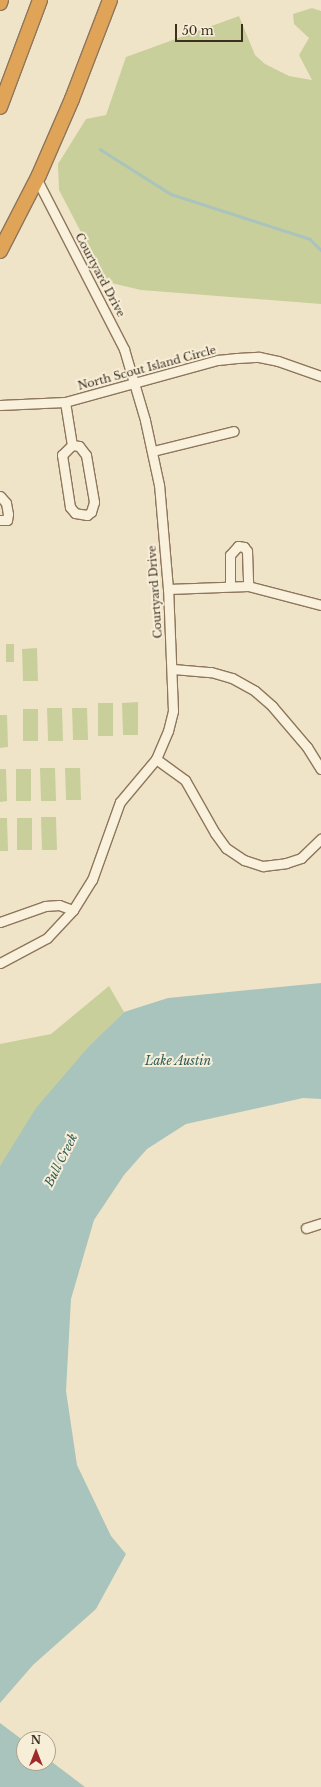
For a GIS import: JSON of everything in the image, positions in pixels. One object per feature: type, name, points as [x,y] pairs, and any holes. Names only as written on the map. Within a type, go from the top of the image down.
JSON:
[{"type":"highway","points":[[0,107],[40,0]]},
{"type":"highway","points":[[0,251],[37,180],[72,99],[110,0]]},
{"type":"street","name":"Courtyard Drive","points":[[0,963],[47,938],[73,910],[92,880],[120,802],[156,759],[168,731],[173,711],[168,589],[159,485],[153,451],[135,383],[110,318],[37,180]]},
{"type":"street","name":"North Scout Island Circle","points":[[0,406],[65,402],[218,360],[237,358],[259,357],[278,361],[321,376]]},
{"type":"street","points":[[65,402],[72,445]]},
{"type":"street","points":[[153,451],[234,431]]},
{"type":"street","points":[[72,445],[79,446],[86,455],[94,502],[91,512],[86,515],[75,513],[70,507],[62,455],[72,445]]},
{"type":"street","points":[[0,496],[6,503],[8,514],[7,520],[0,520]]},
{"type":"street","points":[[230,585],[230,554],[238,546],[244,547],[247,551],[248,586]]},
{"type":"street","points":[[168,589],[230,585],[248,586],[321,605]]},
{"type":"street","points":[[172,669],[211,672],[232,678],[255,691],[292,729],[321,768]]},
{"type":"street","points":[[156,759],[185,780],[215,834],[226,848],[244,860],[264,866],[286,864],[301,858],[321,839]]},
{"type":"street","points":[[0,922],[45,906],[59,905],[73,910]]},
{"type":"street","points":[[306,1228],[321,1223]]},
{"type":"green space","points":[[312,8],[321,11],[321,304],[141,290],[107,282],[59,190],[58,164],[86,119],[106,115],[126,57],[239,16],[255,55],[265,64],[289,76],[312,80],[299,55],[309,38],[294,24],[293,14]]},
{"type":"green space","points":[[6,644],[14,644],[14,662],[6,662]]},
{"type":"green space","points":[[37,648],[38,681],[23,681],[22,649]]},
{"type":"green space","points":[[138,702],[138,735],[123,735],[122,703]]},
{"type":"green space","points":[[98,703],[113,703],[113,736],[98,736]]},
{"type":"green space","points":[[47,708],[62,708],[63,741],[48,741]]},
{"type":"green space","points":[[72,708],[87,708],[88,740],[73,740]]},
{"type":"green space","points":[[23,709],[38,709],[38,741],[23,741]]},
{"type":"green space","points":[[0,715],[7,715],[8,747],[0,748]]},
{"type":"green space","points":[[40,768],[55,768],[56,801],[41,801]]},
{"type":"green space","points":[[65,768],[80,768],[81,800],[66,800]]},
{"type":"green space","points":[[0,769],[6,769],[7,801],[0,802]]},
{"type":"green space","points":[[16,769],[31,769],[31,801],[16,801]]},
{"type":"green space","points":[[41,817],[56,817],[57,850],[42,850]]},
{"type":"green space","points":[[0,818],[7,818],[8,851],[0,851]]},
{"type":"green space","points":[[17,818],[32,818],[32,850],[17,850]]},
{"type":"green space","points":[[109,986],[124,1012],[90,1045],[0,1166],[0,1044],[51,1034]]},
{"type":"water","name":"Lake Austin","points":[[321,983],[321,1099],[303,1098],[186,1124],[147,1149],[124,1175],[94,1220],[71,1299],[66,1391],[77,1465],[111,1536],[126,1554],[96,1609],[33,1665],[0,1703],[0,1166],[36,1108],[90,1045],[124,1012],[168,998]]},
{"type":"water","points":[[0,1723],[16,1735],[16,1771],[56,1771],[56,1765],[85,1787],[0,1787]]},
{"type":"waterway","points":[[100,149],[171,194],[310,239],[321,250]]},
{"type":"water label","name":"Bull Creek","points":[[61,1160]]}]
